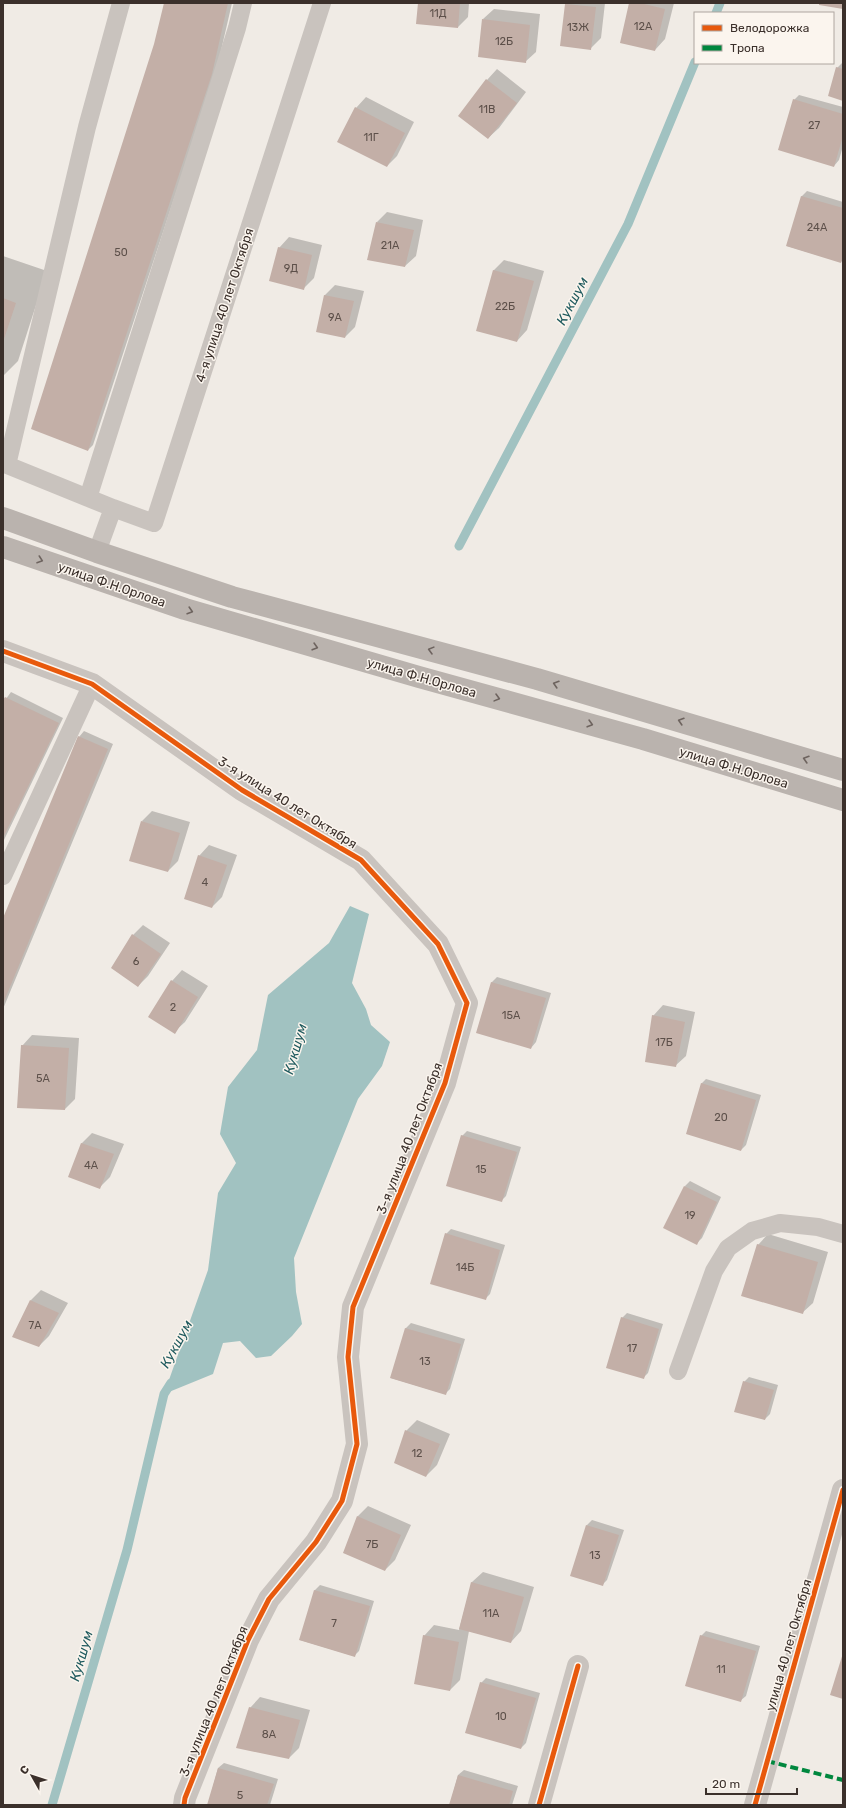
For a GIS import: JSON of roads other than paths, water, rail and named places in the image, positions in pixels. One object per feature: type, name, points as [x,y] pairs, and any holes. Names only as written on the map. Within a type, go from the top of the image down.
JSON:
[{"type":"main road","name":"улица Ф.Н.Орлова","points":[[9,520],[97,552],[232,597],[537,679],[843,770]]},
{"type":"main road","points":[[3,547],[9,520]]},
{"type":"main road","name":"улица Ф.Н.Орлова","points":[[3,547],[186,609],[419,677],[636,737],[843,800]]},
{"type":"street","name":"3-я улица 40 лет Октября","points":[[3,651],[92,684],[242,790],[361,860],[438,944],[467,1003],[445,1083],[353,1307],[348,1357],[357,1444],[342,1501],[316,1542],[269,1599],[248,1640],[185,1798],[184,1805]]},
{"type":"street","name":"улица 40 лет Октября","points":[[755,1805],[843,1490]]},
{"type":"street","points":[[539,1805],[578,1666]]},
{"type":"lane","points":[[97,552],[113,508],[7,465],[87,126],[121,3]]},
{"type":"lane","points":[[88,498],[237,28],[243,3]]},
{"type":"lane","name":"4-я улица 40 лет Октября","points":[[113,508],[154,523],[322,3]]},
{"type":"lane","points":[[3,876],[92,684]]},
{"type":"lane","points":[[678,1371],[714,1271],[728,1248],[752,1231],[780,1223],[818,1227],[843,1234]]},
{"type":"water","points":[[350,906],[369,914],[352,983],[366,1009],[371,1025],[390,1042],[382,1066],[358,1099],[294,1258],[296,1292],[302,1324],[271,1356],[256,1358],[240,1341],[223,1343],[213,1374],[164,1394],[208,1270],[218,1193],[236,1163],[220,1134],[228,1087],[257,1050],[268,995],[329,943]]},
{"type":"waterway","name":"Кукшум","points":[[716,12],[720,3]]},
{"type":"waterway","name":"Кукшум","points":[[459,546],[628,224],[694,64]]},
{"type":"waterway","name":"Кукшум","points":[[52,1805],[127,1550],[164,1394],[171,1383]]}]
